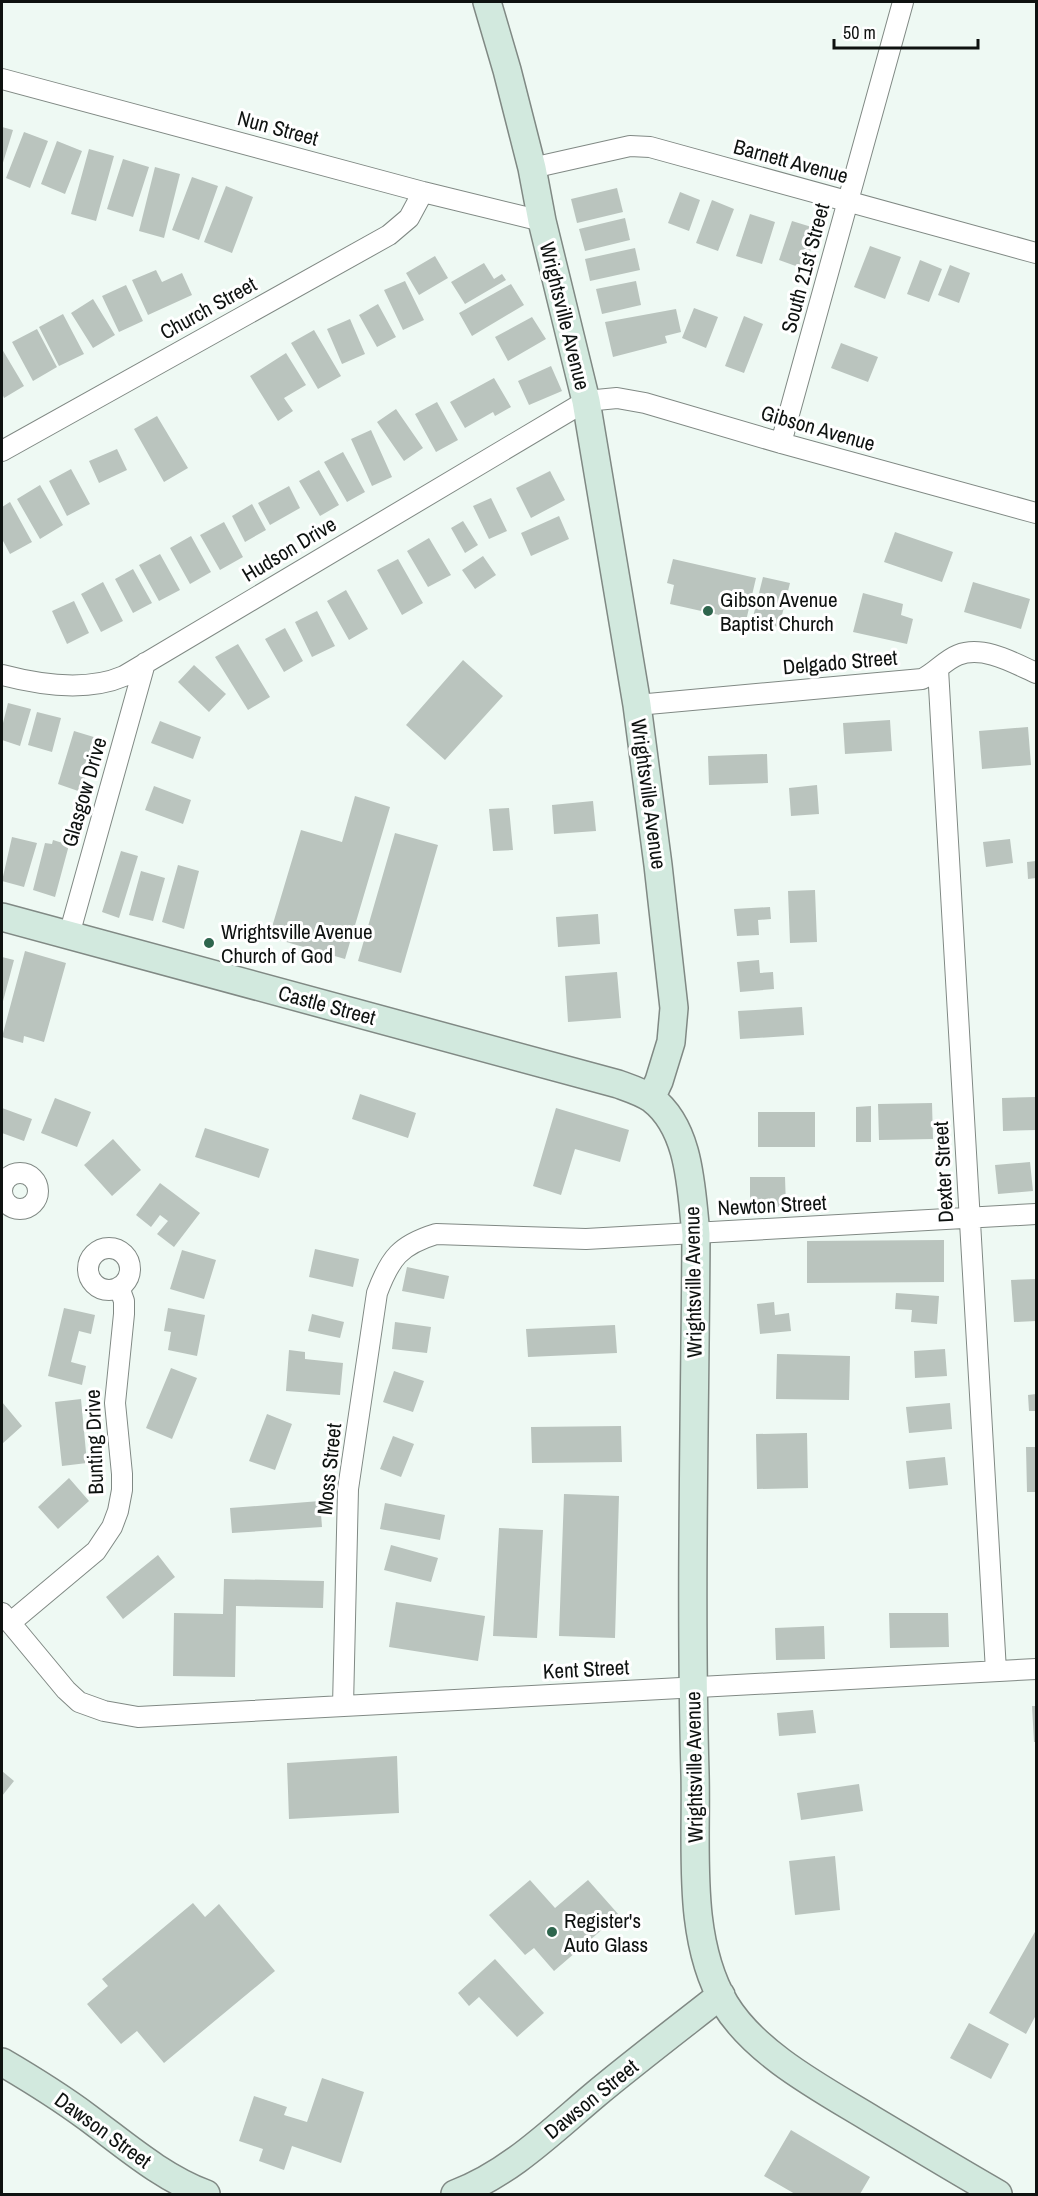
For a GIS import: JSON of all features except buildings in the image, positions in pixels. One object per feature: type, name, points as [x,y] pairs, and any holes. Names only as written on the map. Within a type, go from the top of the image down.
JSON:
[{"type":"street","name":"Wrightsville Avenue","points":[[487,2],[532,168],[542,221],[586,401],[637,705],[657,854],[674,1008],[671,1042],[659,1081],[651,1098],[670,1119],[683,1148],[696,1234],[693,1688],[696,1891],[703,1940],[713,1978],[725,2004],[746,2031],[777,2058],[820,2088],[998,2194]]},
{"type":"street","name":"South 21st Street","points":[[781,443],[903,2]]},
{"type":"street","name":"Nun Street","points":[[2,79],[423,192],[542,221]]},
{"type":"street","name":"Barnett Avenue","points":[[532,168],[594,153],[641,146],[1036,253]]},
{"type":"street","name":"Church Street","points":[[2,451],[389,235],[409,218],[423,192]]},
{"type":"street","name":"Gibson Avenue","points":[[586,401],[617,399],[645,403],[1036,513]]},
{"type":"street","name":"Hudson Drive","points":[[2,675],[37,683],[61,685],[103,683],[124,676],[586,401]]},
{"type":"street","name":"Delgado Street","points":[[637,705],[922,679],[957,656],[967,653],[999,657],[1036,673]]},
{"type":"street","name":"Glasgow Drive","points":[[69,935],[145,663]]},
{"type":"street","name":"Dexter Street","points":[[938,669],[996,1671]]},
{"type":"street","name":"Castle Street","points":[[2,917],[618,1084],[651,1098]]},
{"type":"street","name":"Newton Street","points":[[404,1247],[418,1239],[436,1234],[586,1239],[1036,1214]]},
{"type":"street","name":"Moss Street","points":[[343,1706],[348,1489],[377,1293],[386,1269],[404,1247]]},
{"type":"street","name":"Bunting Drive","points":[[6,1618],[96,1551],[112,1527],[118,1512],[122,1474],[115,1403],[124,1314],[124,1301],[119,1287]]},
{"type":"street","name":"Kent Street","points":[[6,1618],[66,1690],[80,1702],[104,1711],[138,1717],[1036,1669]]},
{"type":"street","name":"Dawson Street","points":[[455,2194],[495,2174],[529,2150],[721,1995]]},
{"type":"street","name":"Dawson Street","points":[[2,2062],[83,2115],[155,2168],[206,2194]]},
{"type":"place","name":"Gibson Avenue Baptist Church","points":[[708,611]]},
{"type":"place","name":"Wrightsville Avenue Church of God","points":[[209,943]]},
{"type":"place","name":"Register's Auto Glass","points":[[552,1932]]}]
